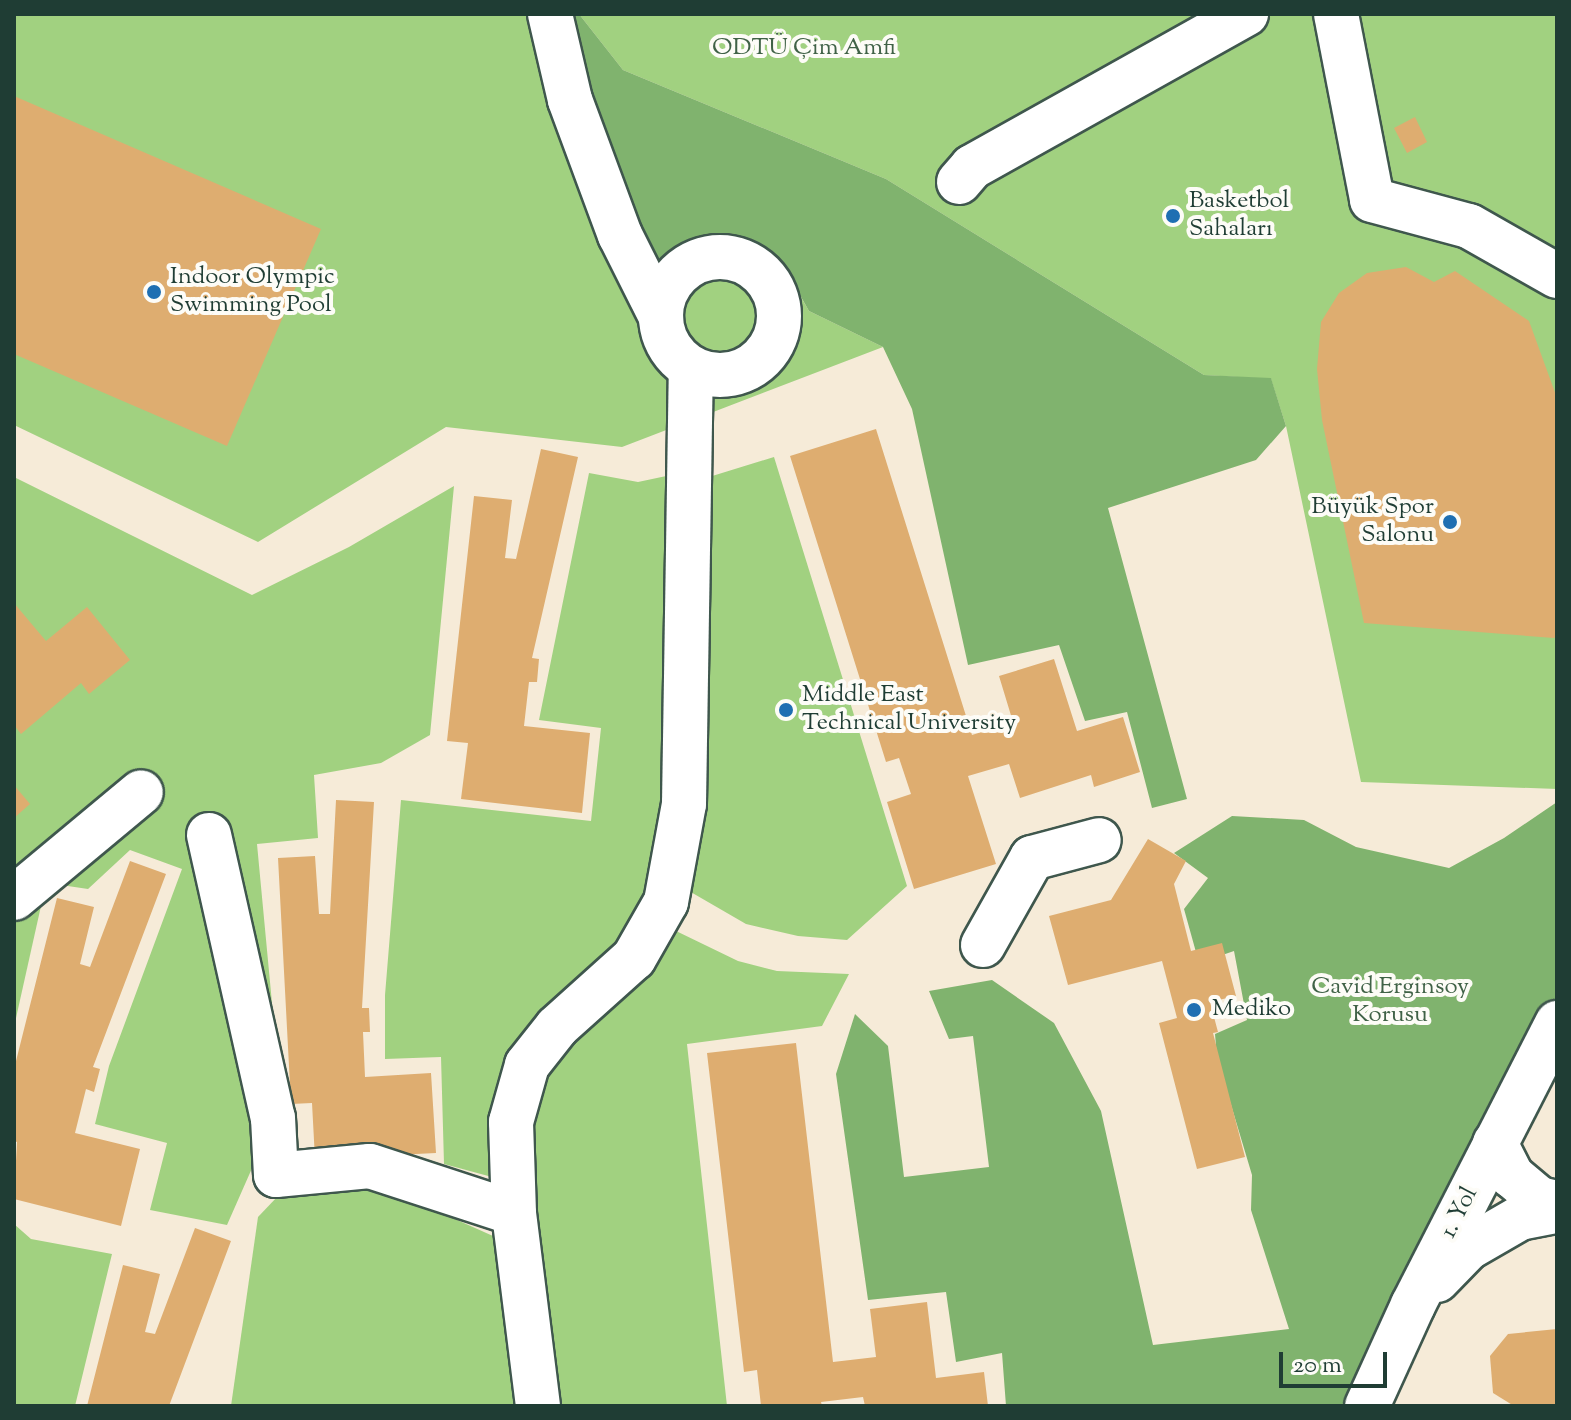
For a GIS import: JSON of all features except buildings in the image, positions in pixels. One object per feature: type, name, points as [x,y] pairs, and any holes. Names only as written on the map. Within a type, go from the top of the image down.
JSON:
[{"type":"street","points":[[550,14],[570,100],[620,235],[661,317],[665,337],[675,355],[691,368],[708,375],[727,376],[746,371],[761,360],[773,345],[779,327],[779,308],[774,290],[763,275],[748,263],[730,257],[709,258],[690,265],[674,278],[664,297],[661,317]]},
{"type":"street","points":[[959,182],[972,167],[1246,14]]},
{"type":"street","points":[[1336,14],[1372,200],[1469,226],[1557,276]]},
{"type":"street","points":[[538,1406],[514,1213],[511,1122],[527,1065],[557,1027],[634,958],[666,902],[684,804],[691,368]]},
{"type":"street","points":[[14,898],[141,792]]},
{"type":"street","points":[[209,835],[273,1118],[276,1175],[370,1166],[514,1213]]},
{"type":"street","points":[[983,945],[1032,858],[1099,840]]},
{"type":"street","name":"1. Yol","points":[[1367,1406],[1413,1305],[1557,1023]]},
{"type":"street","points":[[1495,1143],[1512,1176],[1539,1199],[1557,1203]]},
{"type":"street","points":[[1413,1305],[1468,1248],[1520,1218],[1557,1211]]},
{"type":"green space","points":[[14,14],[573,14],[589,97],[654,265],[691,241],[730,233],[783,266],[809,311],[883,347],[622,447],[446,427],[258,542],[14,425]]},
{"type":"green space","points":[[573,14],[579,14],[623,70],[886,179],[1204,375],[1271,378],[1286,426],[1256,460],[1108,508],[1187,799],[1152,808],[1127,712],[1085,721],[1059,645],[968,665],[912,409],[883,347],[809,311],[783,265],[730,233],[691,241],[654,265],[589,97]]},
{"type":"green space","name":"ODTÜ Çim Amfi","points":[[579,14],[1557,14],[1557,789],[1361,782],[1286,426],[1271,379],[1204,375],[886,179],[623,70]]},
{"type":"green space","points":[[774,457],[907,886],[847,940],[798,936],[746,924],[689,891],[705,814],[709,477]]},
{"type":"green space","points":[[589,473],[638,482],[671,475],[666,739],[658,865],[632,924],[610,952],[492,1177],[444,1164],[441,1057],[385,1059],[385,995],[401,800],[591,821],[601,728],[539,720]]},
{"type":"green space","points":[[14,477],[252,595],[349,547],[454,486],[430,735],[381,763],[314,775],[318,838],[257,844],[287,1162],[253,1166],[227,1225],[150,1210],[167,1143],[95,1124],[109,1066],[182,869],[130,850],[88,889],[14,878]]},
{"type":"green space","name":"Cavid Erginsoy Korusu","points":[[1557,802],[1557,1000],[1348,1406],[1006,1406],[1002,1353],[956,1362],[946,1292],[868,1300],[836,1074],[855,1014],[888,1046],[904,1177],[989,1167],[973,1036],[949,1039],[929,991],[992,980],[1054,1023],[1101,1111],[1153,1345],[1289,1329],[1251,1210],[1252,1175],[1217,1058],[1215,1034],[1247,1020],[1234,951],[1199,963],[1184,909],[1208,878],[1174,853],[1232,816],[1304,820],[1356,847],[1449,868],[1504,838]]},
{"type":"green space","points":[[43,897],[14,1027],[14,924]]},
{"type":"green space","points":[[674,930],[738,961],[777,971],[849,974],[822,1026],[687,1044],[727,1406],[555,1406],[526,1179],[529,1127],[542,1081],[602,1011],[634,986],[662,955]]},
{"type":"green space","points":[[358,1186],[410,1199],[493,1236],[515,1406],[231,1406],[258,1217],[278,1196]]},
{"type":"green space","points":[[14,1224],[31,1239],[112,1254],[75,1406],[14,1406]]},
{"type":"place","name":"Basketbol Sahaları","points":[[1173,216]]},
{"type":"place","name":"Indoor Olympic Swimming Pool","points":[[154,292]]},
{"type":"place","name":"Büyük Spor Salonu","points":[[1450,522]]},
{"type":"place","name":"Middle East Technical University","points":[[786,710]]},
{"type":"place","name":"Mediko","points":[[1194,1010]]}]
